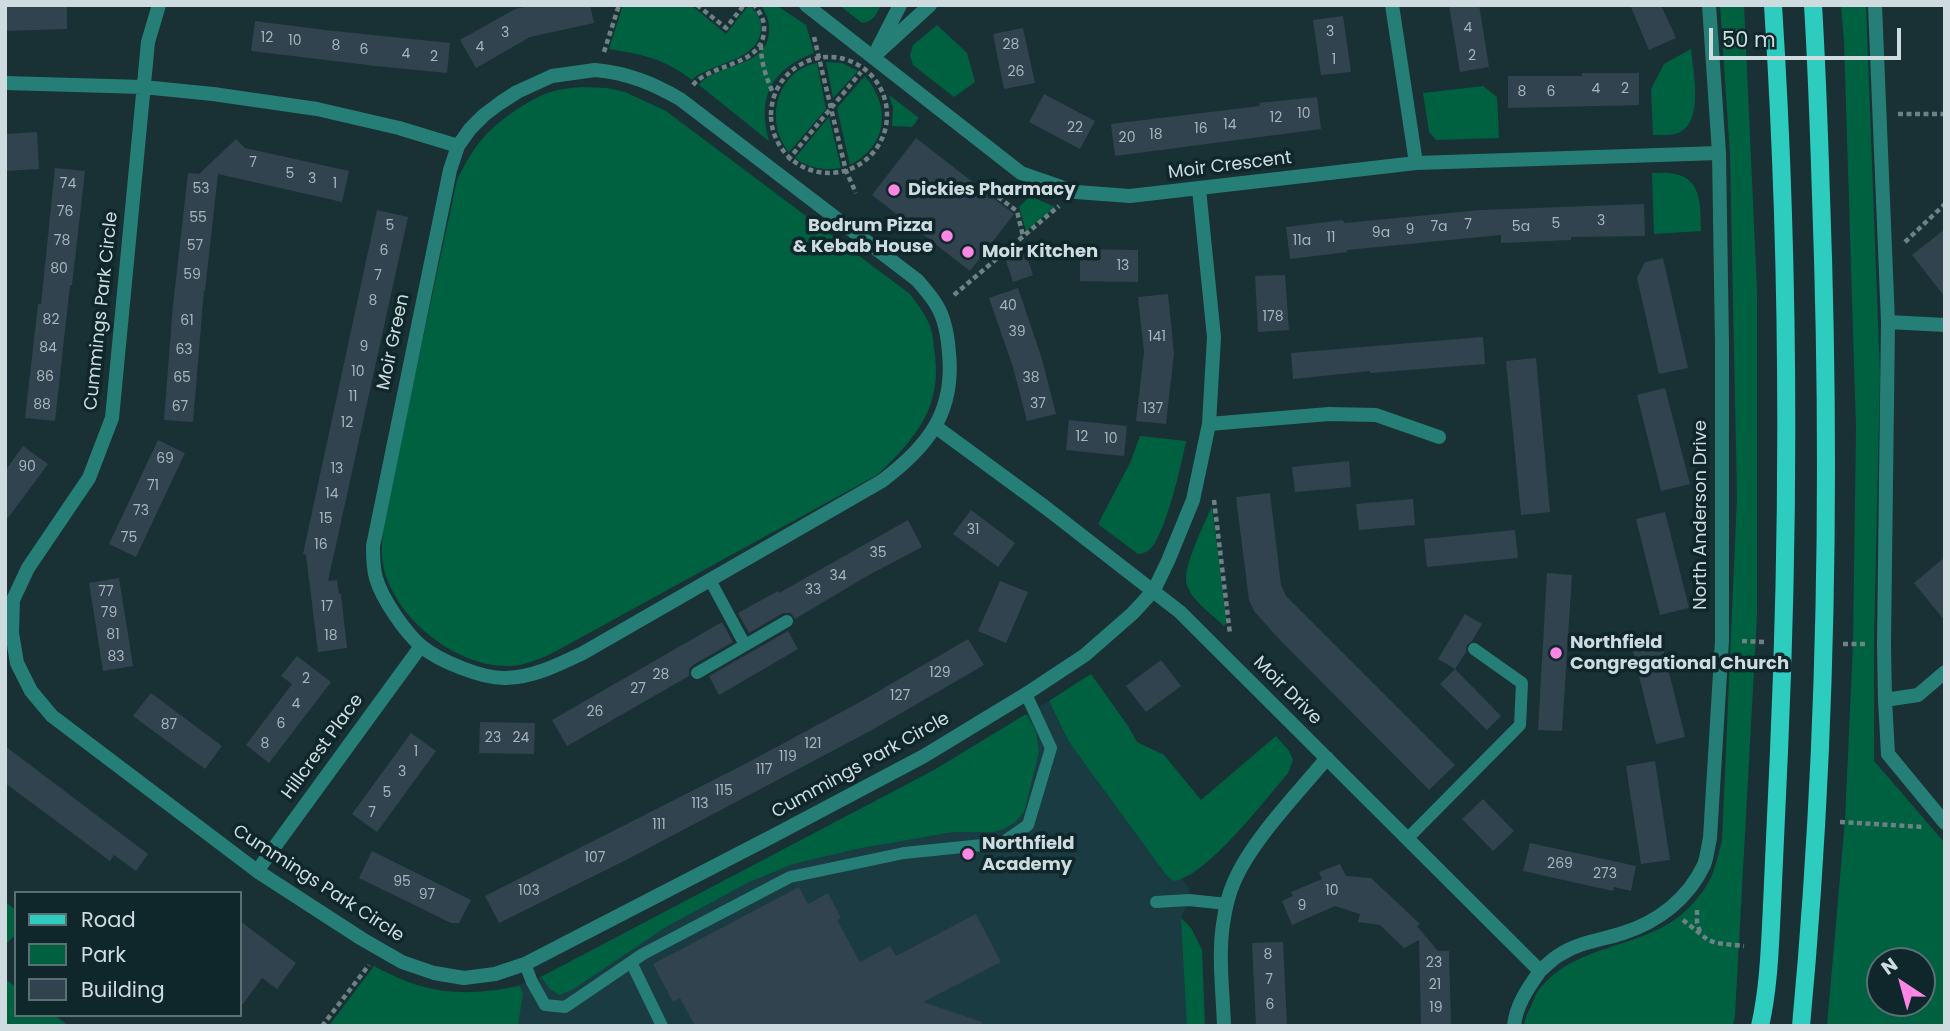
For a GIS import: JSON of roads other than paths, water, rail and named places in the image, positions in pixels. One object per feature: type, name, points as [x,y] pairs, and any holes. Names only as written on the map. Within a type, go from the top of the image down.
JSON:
[{"type":"main road","points":[[1760,1026],[1765,998],[1777,801],[1784,642],[1787,449],[1783,252],[1773,5]]},
{"type":"main road","points":[[1801,1026],[1814,874],[1823,693],[1826,549],[1824,268],[1813,5]]},
{"type":"street","name":"Cummings Park Circle","points":[[159,5],[148,42],[112,418],[89,478],[28,568],[13,600],[12,633],[17,663],[31,691],[52,716],[257,871],[362,939],[433,974],[464,978],[495,974],[525,964],[924,755],[1026,694],[1085,654],[1133,613],[1154,590],[1193,500],[1209,424],[1214,337],[1199,189]]},
{"type":"street","name":"Moir Crescent","points":[[806,5],[869,63],[1021,173],[1076,192],[1130,196],[1416,163],[1719,153]]},
{"type":"street","points":[[869,63],[900,5]]},
{"type":"street","points":[[869,63],[930,5]]},
{"type":"street","points":[[1392,5],[1416,163]]},
{"type":"street","name":"North Anderson Drive","points":[[1540,971],[1558,955],[1578,945],[1624,933],[1651,922],[1671,908],[1691,885],[1704,864],[1710,838],[1722,640],[1722,345],[1719,153],[1709,5]]},
{"type":"street","points":[[1875,5],[1888,322],[1885,700],[1888,754],[1938,825]]},
{"type":"street","name":"Moir Green","points":[[595,70],[617,72],[661,88],[680,99],[917,280],[938,307],[948,341],[949,383],[945,405],[936,427],[920,448],[882,481],[583,653],[536,675],[504,679],[475,674],[448,662],[421,646],[393,613],[375,577],[373,546],[450,170],[458,146],[484,115],[517,92],[552,76],[595,70]]},
{"type":"street","points":[[5,83],[143,87],[214,94],[317,109],[399,128],[458,146]]},
{"type":"street","points":[[1888,322],[1945,324]]},
{"type":"street","points":[[1209,424],[1329,414],[1376,415],[1439,438]]},
{"type":"street","name":"Moir Drive","points":[[936,427],[1181,612],[1540,971]]},
{"type":"street","name":"Hillcrest Place","points":[[257,871],[421,646]]},
{"type":"street","points":[[1885,700],[1918,695],[1945,672]]},
{"type":"street","points":[[1224,1026],[1222,926],[1233,883],[1266,832],[1327,758]]},
{"type":"street","points":[[1514,1026],[1525,992],[1540,971]]},
{"type":"lane","points":[[710,580],[746,645]]},
{"type":"lane","points":[[697,673],[787,621]]},
{"type":"lane","points":[[1407,839],[1520,724],[1522,682],[1475,649]]},
{"type":"lane","points":[[525,964],[545,1006],[565,1007],[643,954],[790,877],[904,853],[1002,843],[1028,825],[1051,748],[1026,694]]},
{"type":"lane","points":[[1156,902],[1189,900],[1227,904]]},
{"type":"lane","points":[[631,962],[662,1026]]},
{"type":"place","name":"Dickies Pharmacy","points":[[894,190]]},
{"type":"place","name":"Bodrum Pizza & Kebab House","points":[[947,236]]},
{"type":"place","name":"Moir Kitchen","points":[[968,252]]},
{"type":"place","name":"Northfield Congregational Church","points":[[1556,653]]},
{"type":"place","name":"Northfield Academy","points":[[968,854]]}]
